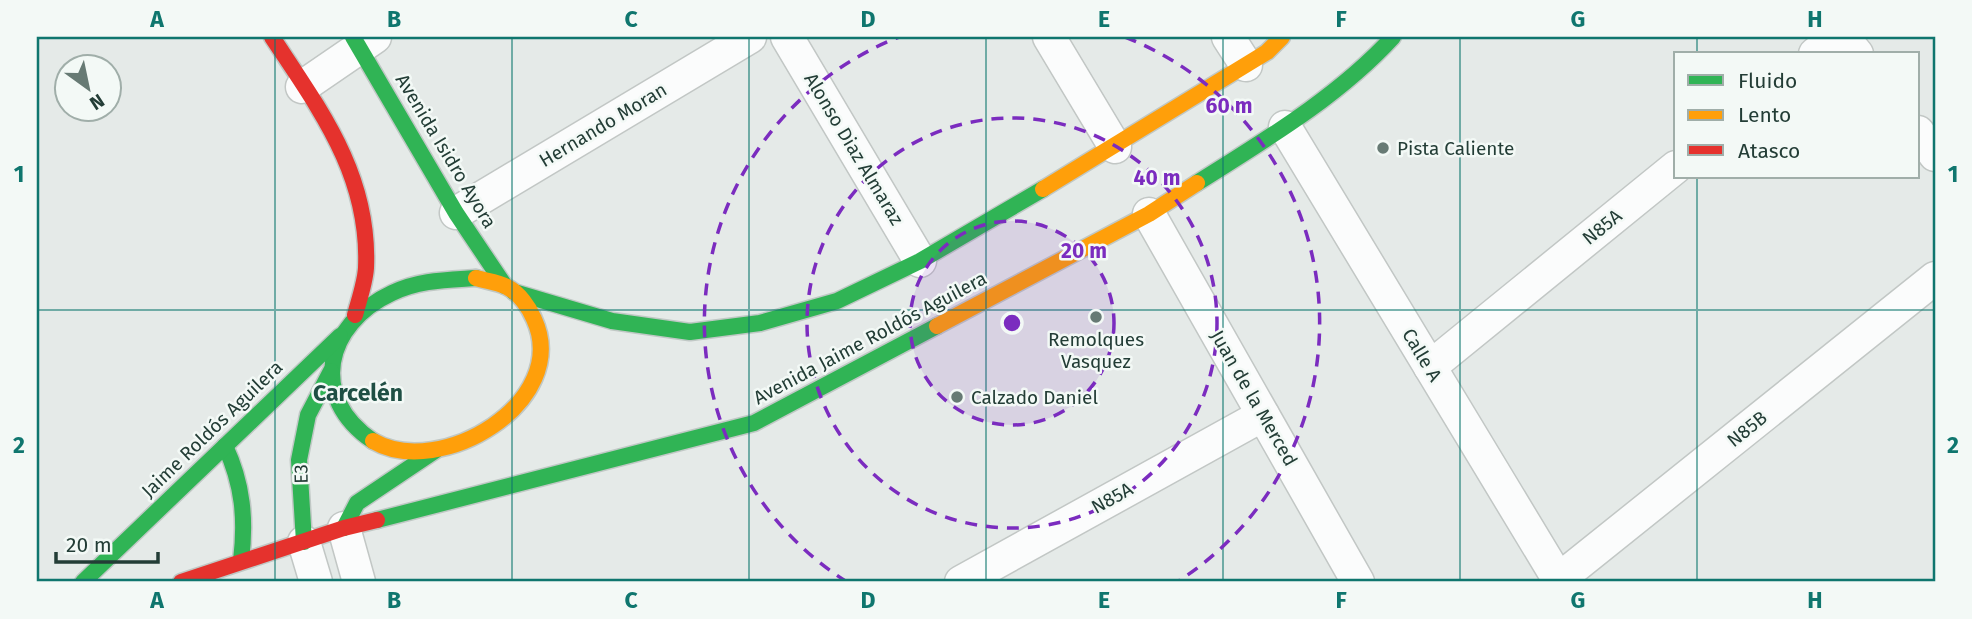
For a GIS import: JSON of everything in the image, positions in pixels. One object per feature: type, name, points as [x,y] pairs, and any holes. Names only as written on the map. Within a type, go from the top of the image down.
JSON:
[{"type":"street","points":[[272,37],[332,130],[352,172],[363,223],[366,269],[355,315]]},
{"type":"street","name":"Hernando Moran","points":[[456,213],[750,37]]},
{"type":"street","name":"Alonso Diaz Almaraz","points":[[787,37],[920,261]]},
{"type":"street","points":[[1049,37],[1115,148]]},
{"type":"street","points":[[1228,37],[1246,65]]},
{"type":"street","points":[[510,289],[525,304],[537,326],[542,354],[535,381],[523,400],[498,422],[471,438],[438,449],[412,453],[395,452],[361,433],[339,405],[333,389],[331,371],[334,352],[340,335],[355,315],[399,289],[434,280],[476,278],[612,321],[690,332],[760,323],[836,301],[920,261],[1115,148],[1267,52],[1282,37]]},
{"type":"street","name":"Avenida Jaime Roldós Aguilera","points":[[304,542],[344,528],[754,423],[1149,214],[1285,127],[1372,61],[1393,37]]},
{"type":"street","points":[[1817,52],[1836,37]]},
{"type":"street","points":[[1843,37],[1855,52]]},
{"type":"street","points":[[302,87],[363,40]]},
{"type":"street","name":"Avenida Isidro Ayora","points":[[363,40],[456,213],[510,289]]},
{"type":"street","name":"Calle A","points":[[1285,127],[1559,581]]},
{"type":"street","points":[[1920,135],[1935,155]]},
{"type":"street","name":"N85A","points":[[1430,368],[1674,169]]},
{"type":"street","name":"Juan de la Merced","points":[[1149,214],[1358,582]]},
{"type":"street","name":"N85B","points":[[1559,581],[1935,278]]},
{"type":"street","name":"Jaime Roldós Aguilera","points":[[83,582],[340,335]]},
{"type":"street","name":"E3","points":[[316,582],[304,542],[299,460],[308,415],[331,371]]},
{"type":"street","name":"N85A","points":[[961,582],[1263,415]]},
{"type":"street","points":[[225,446],[233,461],[245,510],[241,561]]},
{"type":"street","points":[[359,582],[344,528],[357,503],[438,449]]},
{"type":"street","points":[[181,582],[304,542]]},
{"type":"traffic: fast","points":[[353,37],[456,213],[505,286]]},
{"type":"traffic: fast","points":[[1197,183],[1325,98],[1372,59],[1393,37]]},
{"type":"traffic: fast","points":[[514,292],[612,321],[690,332],[760,323],[837,301],[920,261],[1043,189]]},
{"type":"traffic: fast","points":[[373,441],[352,423],[339,404],[333,383],[333,362],[339,342],[352,323],[369,306],[392,293],[423,283],[476,278]]},
{"type":"traffic: fast","points":[[377,520],[754,423],[937,326]]},
{"type":"traffic: fast","points":[[83,582],[340,336]]},
{"type":"traffic: fast","points":[[304,542],[299,460],[308,415],[331,371]]},
{"type":"traffic: fast","points":[[225,446],[236,474],[242,502],[241,561]]},
{"type":"traffic: fast","points":[[344,528],[357,503],[436,450]]},
{"type":"traffic: slow","points":[[1043,189],[1267,52],[1282,37]]},
{"type":"traffic: slow","points":[[937,326],[1149,214],[1197,183]]},
{"type":"traffic: slow","points":[[373,441],[401,450],[432,450],[463,441],[493,426],[517,404],[534,379],[541,350],[534,319],[529,310],[511,290],[500,284],[476,278]]},
{"type":"traffic: jam","points":[[272,37],[324,118],[351,173],[360,203],[365,234],[366,268],[355,315]]},
{"type":"traffic: jam","points":[[181,582],[344,528],[377,520]]},
{"type":"place","name":"Pista Caliente","points":[[1383,148]]},
{"type":"place","name":"Remolques Vasquez","points":[[1096,317]]},
{"type":"place","name":"Calzado Daniel","points":[[957,397]]},
{"type":"district","name":"Carcelén","points":[[358,393]]}]
